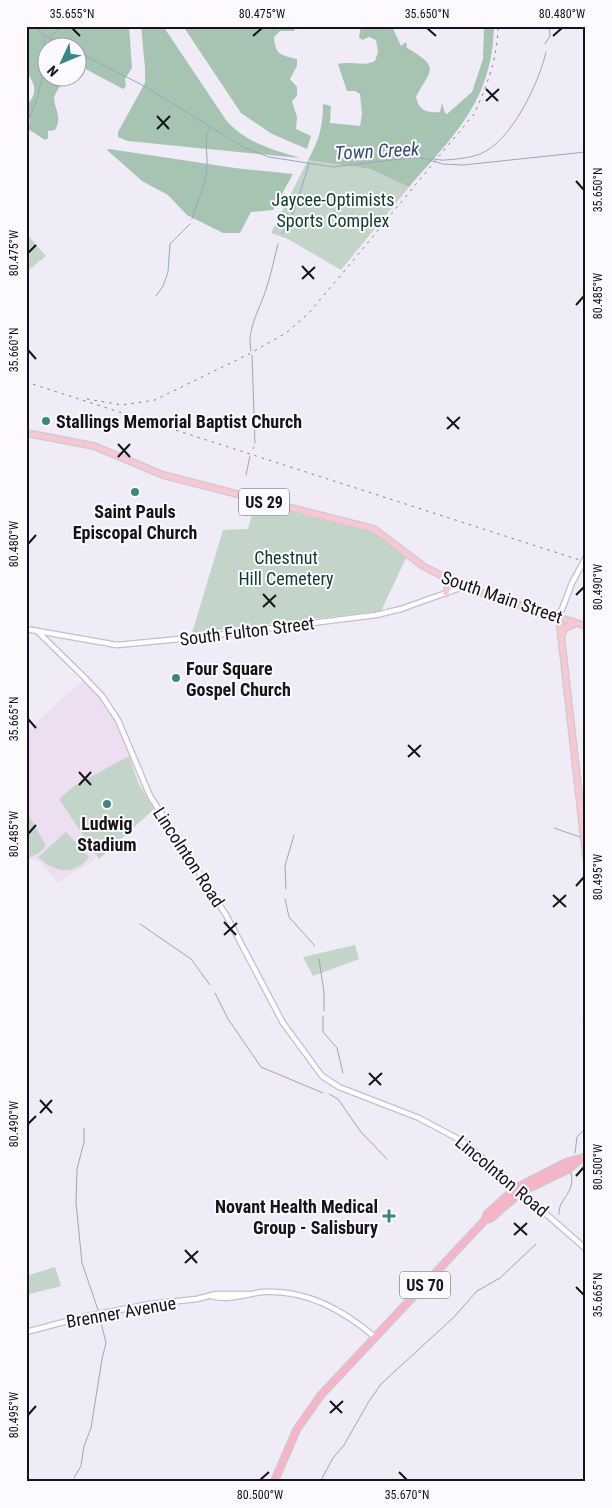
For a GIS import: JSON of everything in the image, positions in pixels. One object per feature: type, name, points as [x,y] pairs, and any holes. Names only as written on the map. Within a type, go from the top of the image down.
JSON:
[{"type":"highway","name":"US 70","points":[[274,1482],[286,1449],[321,1395],[485,1220],[491,1218],[518,1190],[567,1162],[582,1159]]},
{"type":"main road","name":"South Main Street","points":[[26,433],[94,446],[163,475],[374,529],[423,566],[463,587],[586,626]]},
{"type":"main road","points":[[446,579],[449,585],[446,593]]},
{"type":"main road","points":[[559,617],[586,857]]},
{"type":"main road","points":[[561,636],[566,628],[576,623]]},
{"type":"street","points":[[559,617],[572,583],[586,557]]},
{"type":"street","name":"South Fulton Street","points":[[26,629],[117,644],[161,641],[376,616],[463,587]]},
{"type":"street","name":"Lincolnton Road","points":[[36,631],[94,688],[118,720],[150,796],[226,915],[283,1023],[316,1069],[329,1082],[446,1130],[464,1142],[586,1249]]},
{"type":"street","name":"Brenner Avenue","points":[[28,1330],[117,1310],[212,1296],[278,1292],[310,1298],[344,1313],[375,1337]]},
{"type":"shaded area","points":[[83,680],[121,730],[140,783],[153,808],[102,849],[94,860],[58,883],[39,861],[31,859],[26,863],[26,732]]},
{"type":"green space","points":[[129,26],[132,68],[125,79],[126,86],[123,89],[88,70],[88,38],[38,38],[38,88],[59,88],[54,97],[58,117],[57,125],[55,130],[48,131],[48,138],[45,140],[28,129],[30,120],[26,105],[34,93],[34,85],[26,73],[26,27]]},
{"type":"green space","points":[[141,26],[163,26],[226,120],[234,128],[251,140],[279,152],[300,158],[128,141],[118,137],[118,132],[145,83]]},
{"type":"green space","points":[[183,26],[296,26],[294,31],[280,31],[274,37],[277,51],[297,59],[297,66],[290,79],[297,87],[297,96],[292,101],[297,117],[296,129],[311,136],[307,149],[272,134],[241,113]]},
{"type":"green space","points":[[361,26],[392,26],[401,46],[406,42],[407,48],[425,60],[429,65],[429,75],[416,97],[417,102],[421,108],[431,112],[440,112],[442,103],[447,114],[472,92],[483,59],[484,26],[494,26],[492,52],[486,75],[468,115],[456,133],[409,187],[370,169],[308,160],[320,133],[323,104],[331,106],[330,123],[360,126],[362,114],[360,94],[355,91],[347,91],[338,64],[366,64],[375,61],[378,52],[376,40],[369,37],[362,40],[359,37]]},
{"type":"green space","points":[[107,150],[235,168],[293,174],[273,210],[251,212],[240,233],[223,233],[187,215],[168,195],[142,181]]},
{"type":"green space","name":"Jaycee-Optimists Sports Complex","points":[[308,160],[370,169],[409,187],[341,270],[288,239],[271,233]]},
{"type":"green space","points":[[26,233],[46,256],[26,272]]},
{"type":"green space","name":"Chestnut Hill Cemetery","points":[[255,503],[371,532],[383,538],[406,558],[381,611],[192,633],[223,530],[248,529]]},
{"type":"green space","name":"Ludwig Stadium","points":[[129,756],[138,783],[154,809],[99,859],[59,799],[74,786]]},
{"type":"green space","points":[[26,810],[46,846],[39,853],[26,859]]},
{"type":"green space","points":[[66,832],[89,857],[77,868],[70,870],[57,869],[38,857]]},
{"type":"green space","points":[[355,945],[359,959],[313,976],[303,957]]},
{"type":"green space","points":[[55,1267],[61,1286],[26,1295],[26,1276]]},
{"type":"waterway","name":"Town Creek","points":[[35,26],[43,35],[49,38]]},
{"type":"waterway","points":[[50,37],[63,26]]},
{"type":"waterway","points":[[545,44],[550,36],[549,26]]},
{"type":"waterway","points":[[26,126],[37,99],[42,77],[45,36]]},
{"type":"waterway","points":[[430,159],[443,160],[480,154],[502,137],[513,125],[530,95],[546,52]]},
{"type":"waterway","name":"Town Creek","points":[[88,57],[146,87],[243,147],[269,157],[333,167],[418,157],[443,164],[463,165],[586,152]]},
{"type":"waterway","points":[[192,219],[206,173],[206,141],[210,127]]},
{"type":"waterway","points":[[282,234],[294,211],[309,164]]},
{"type":"waterway","points":[[156,296],[163,286],[168,272],[170,244],[190,224]]},
{"type":"waterway","points":[[251,351],[252,326],[269,281],[278,244]]},
{"type":"waterway","points":[[252,355],[255,443]]},
{"type":"waterway","points":[[246,475],[250,456]]},
{"type":"waterway","points":[[554,828],[580,837]]},
{"type":"waterway","points":[[286,889],[285,866],[294,835]]},
{"type":"waterway","points":[[285,899],[289,917],[315,946]]},
{"type":"waterway","points":[[140,924],[191,959],[210,985]]},
{"type":"waterway","points":[[319,959],[324,992],[324,1011]]},
{"type":"waterway","points":[[215,993],[228,1019],[261,1067],[323,1093]]},
{"type":"waterway","points":[[323,1016],[323,1032],[337,1048],[343,1073]]},
{"type":"waterway","points":[[586,1016],[583,1017],[586,1023]]},
{"type":"waterway","points":[[586,1059],[584,1070],[586,1087]]},
{"type":"waterway","points":[[329,1094],[338,1099],[361,1132],[387,1159]]},
{"type":"waterway","points":[[575,1153],[577,1137],[584,1130],[586,1117]]},
{"type":"waterway","points":[[84,1128],[84,1142],[77,1169],[76,1203],[82,1263],[98,1310]]},
{"type":"waterway","points":[[559,1214],[561,1204],[571,1186],[571,1173]]},
{"type":"waterway","points":[[320,1482],[333,1458],[344,1445],[381,1384],[454,1317],[477,1291],[500,1278],[536,1244]]},
{"type":"waterway","points":[[74,1478],[81,1466],[84,1446],[91,1428],[106,1343],[100,1318]]},
{"type":"railway","points":[[87,399],[122,405],[155,400],[249,354],[286,333],[308,314],[474,114],[491,71],[498,38],[498,26]]},
{"type":"railway","points":[[26,382],[586,562]]},
{"type":"place","name":"Stallings Memorial Baptist Church","points":[[46,421]]},
{"type":"place","name":"Saint Pauls Episcopal Church","points":[[135,492]]},
{"type":"place","name":"Four Square Gospel Church","points":[[176,678]]},
{"type":"place","name":"Ludwig Stadium","points":[[107,804]]},
{"type":"place","name":"Novant Health Medical Group - Salisbury","points":[[389,1216]]}]
